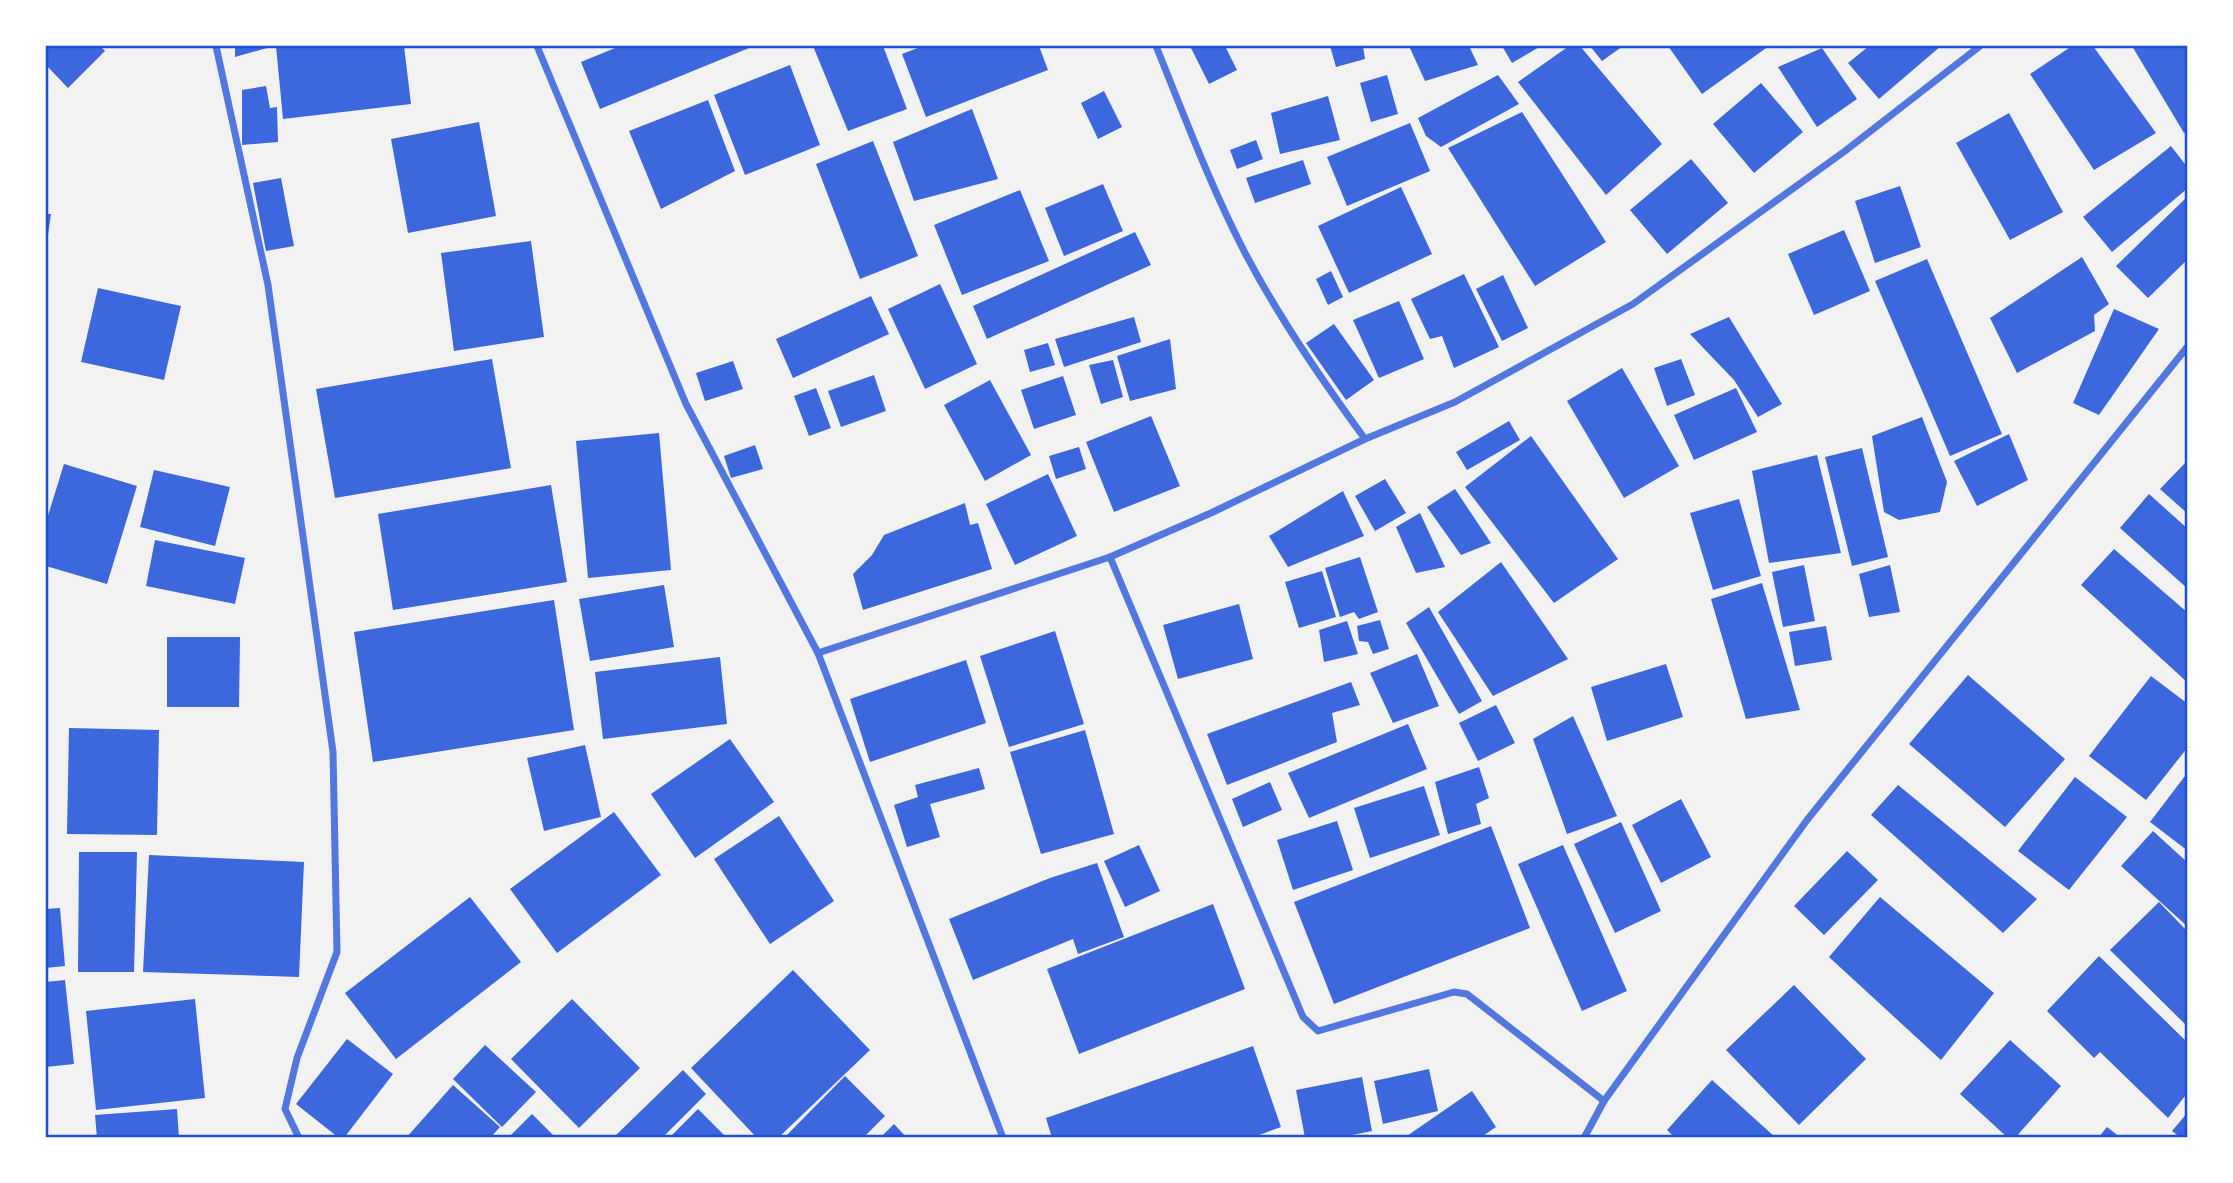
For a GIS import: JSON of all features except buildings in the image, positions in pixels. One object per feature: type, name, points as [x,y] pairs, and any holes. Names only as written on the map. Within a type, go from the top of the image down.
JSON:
[{"type":"street","points":[[216,46],[268,285],[333,752],[337,952],[297,1058],[285,1109],[299,1138]]},
{"type":"street","points":[[537,46],[686,404],[818,653],[1003,1138]]},
{"type":"street","points":[[1156,46],[1244,251],[1307,360],[1365,439]]},
{"type":"street","points":[[818,653],[1110,557],[1365,439],[1455,402],[1633,304],[1845,151],[1980,46]]},
{"type":"street","points":[[1584,1138],[1604,1101],[1807,820],[2188,345]]},
{"type":"street","points":[[1110,557],[1303,1017],[1318,1031],[1454,992],[1467,994],[1604,1101]]}]
